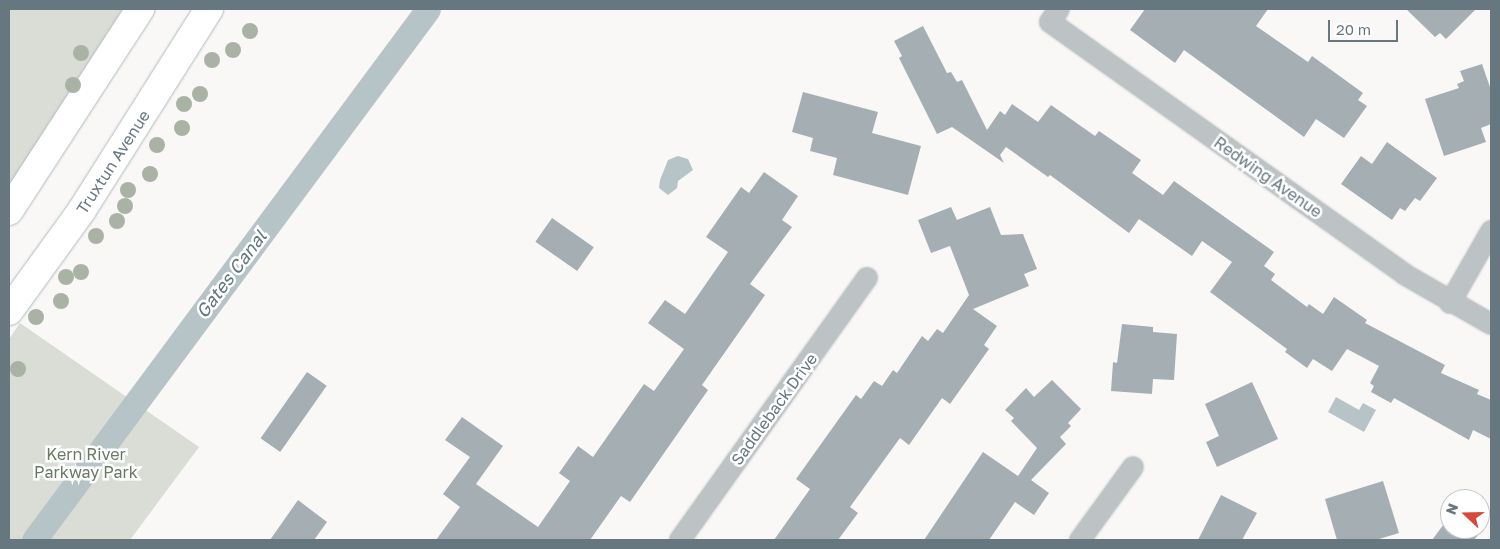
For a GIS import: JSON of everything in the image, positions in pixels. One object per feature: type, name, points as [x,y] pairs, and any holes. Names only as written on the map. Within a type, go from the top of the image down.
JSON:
[{"type":"main road","points":[[9,211],[140,9]]},
{"type":"main road","name":"Truxtun Avenue","points":[[9,311],[82,210],[209,9]]},
{"type":"street","name":"Redwing Avenue","points":[[1054,15],[1404,274],[1450,303],[1491,324]]},
{"type":"street","points":[[1450,303],[1491,231]]},
{"type":"street","name":"Saddleback Drive","points":[[680,540],[867,278]]},
{"type":"street","points":[[1080,540],[1132,467]]},
{"type":"green space","points":[[9,9],[123,9],[9,187]]},
{"type":"green space","name":"Kern River Parkway Park","points":[[20,323],[199,447],[130,540],[9,540],[9,339]]},
{"type":"shaded area","points":[[678,156],[688,159],[693,170],[678,181],[677,188],[668,195],[659,188],[660,180],[668,160]]},
{"type":"shaded area","points":[[1336,397],[1359,410],[1363,403],[1376,410],[1364,432],[1328,412]]},
{"type":"building","points":[[1145,9],[1268,9],[1256,26],[1308,62],[1312,56],[1363,93],[1358,100],[1367,106],[1344,138],[1316,119],[1304,137],[1184,50],[1175,63],[1130,30]]},
{"type":"building","points":[[1406,9],[1476,9],[1446,39],[1440,33],[1435,37]]},
{"type":"building","points":[[923,26],[947,73],[951,72],[957,82],[962,80],[987,130],[1000,111],[1005,115],[1012,104],[1038,122],[1051,105],[1095,136],[1099,131],[1141,160],[1132,173],[1163,195],[1174,181],[1274,252],[1264,266],[1275,274],[1271,280],[1307,307],[1309,304],[1323,314],[1334,297],[1367,320],[1365,323],[1445,365],[1441,373],[1479,390],[1477,394],[1491,400],[1491,439],[1473,430],[1469,440],[1394,398],[1391,403],[1371,392],[1374,386],[1370,383],[1379,366],[1347,349],[1332,371],[1313,359],[1307,368],[1285,352],[1287,349],[1210,292],[1232,262],[1202,241],[1192,256],[1139,219],[1129,233],[1050,175],[1048,177],[1006,147],[1000,155],[1004,163],[952,127],[937,134],[899,58],[902,56],[894,41]]},
{"type":"building","points":[[1482,64],[1491,90],[1491,124],[1481,128],[1486,142],[1444,156],[1425,99],[1459,88],[1457,84],[1464,81],[1460,71]]},
{"type":"building","points":[[803,92],[878,112],[872,133],[921,146],[908,195],[833,175],[837,158],[810,151],[813,138],[792,132]]},
{"type":"building","points":[[1387,142],[1437,178],[1420,201],[1415,198],[1405,211],[1400,208],[1392,220],[1341,184],[1361,156],[1372,164]]},
{"type":"building","points":[[764,172],[798,196],[782,220],[792,227],[750,284],[765,295],[702,385],[708,390],[630,502],[621,496],[590,540],[436,540],[460,507],[443,494],[470,457],[445,440],[462,417],[503,446],[476,484],[538,527],[570,481],[559,473],[578,446],[593,457],[644,384],[654,391],[684,349],[648,323],[665,300],[685,314],[728,252],[706,237],[741,187],[749,193]]},
{"type":"building","points":[[951,207],[957,220],[990,207],[1001,235],[1023,234],[1037,269],[1024,274],[1029,286],[973,309],[997,326],[984,345],[989,349],[950,404],[942,398],[909,445],[900,438],[850,507],[858,513],[838,540],[774,540],[810,489],[796,479],[856,395],[861,399],[874,381],[882,386],[893,370],[897,373],[922,336],[928,341],[937,329],[943,333],[969,295],[950,246],[931,253],[918,220]]},
{"type":"building","points":[[552,218],[594,247],[577,271],[535,242]]},
{"type":"building","points":[[1122,324],[1153,327],[1153,332],[1177,334],[1174,380],[1153,379],[1152,394],[1111,391],[1113,362],[1117,363]]},
{"type":"building","points":[[307,372],[327,386],[280,452],[261,438]]},
{"type":"building","points":[[1052,380],[1081,409],[1068,423],[1071,426],[1060,437],[1066,444],[1031,480],[1049,493],[1034,515],[1015,502],[989,540],[924,540],[983,452],[1018,476],[1037,448],[1011,421],[1014,418],[1005,410],[1026,388],[1034,397]]},
{"type":"building","points":[[1252,382],[1278,439],[1217,467],[1206,442],[1219,436],[1205,404]]},
{"type":"building","points":[[1383,481],[1399,533],[1376,540],[1337,540],[1325,499]]},
{"type":"building","points":[[1221,495],[1257,513],[1242,540],[1198,540]]},
{"type":"building","points":[[298,500],[327,522],[314,540],[270,540]]},
{"type":"building","points":[[1440,529],[1440,539],[1475,539],[1474,540],[1432,540]]},
{"type":"waterway","name":"Gates Canal","points":[[34,540],[428,9]]}]
